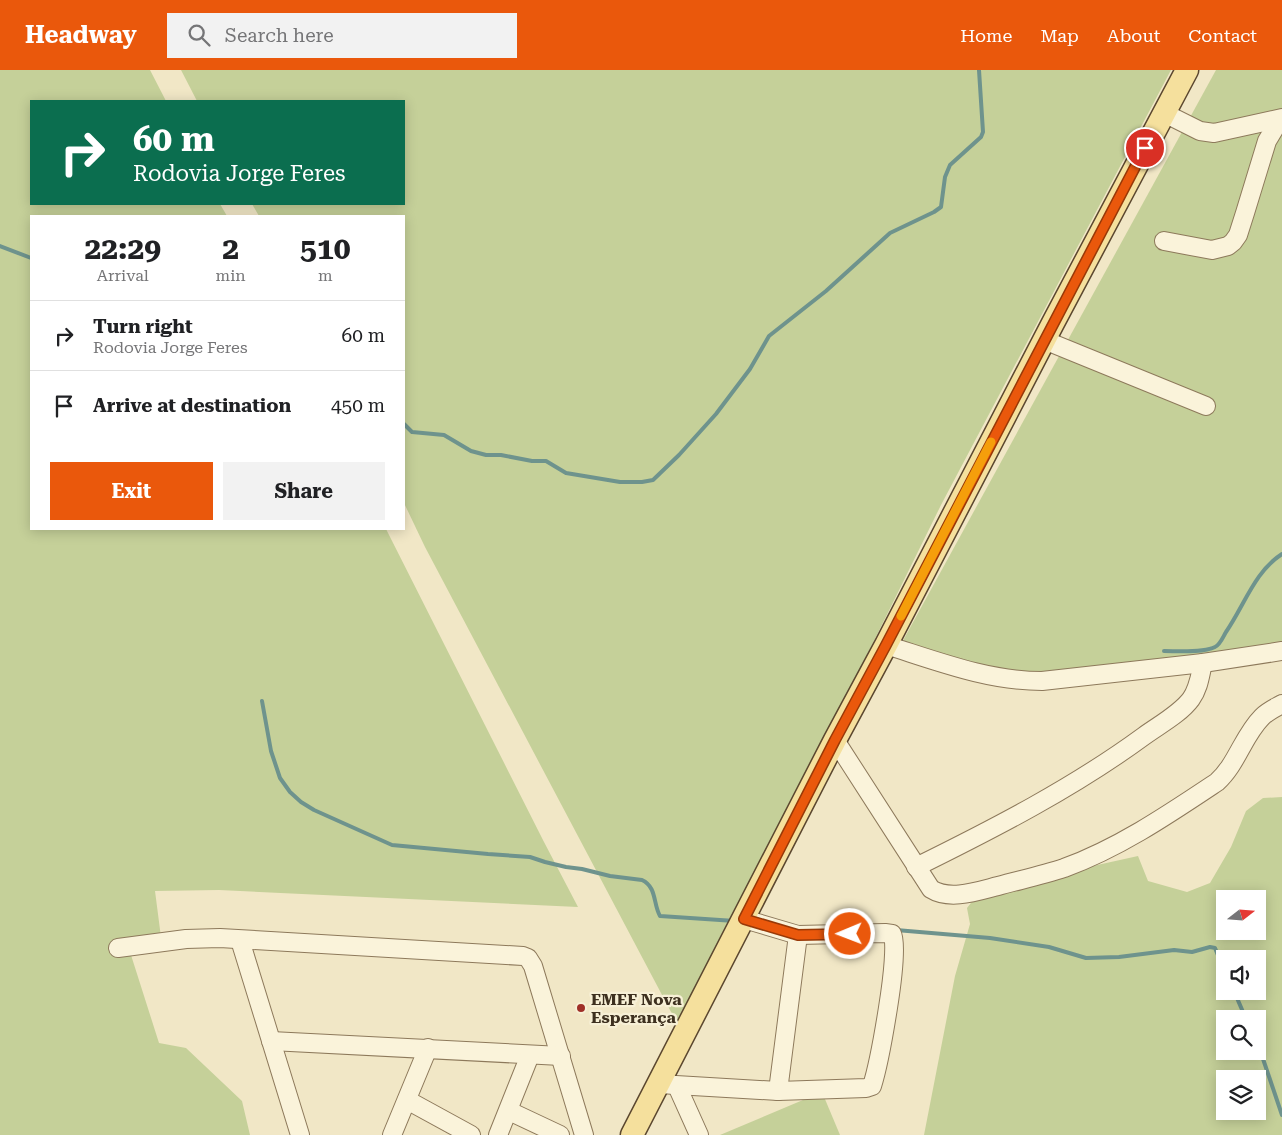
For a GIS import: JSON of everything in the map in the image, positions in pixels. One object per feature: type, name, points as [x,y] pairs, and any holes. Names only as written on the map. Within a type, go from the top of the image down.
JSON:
[{"type":"main road","points":[[632,1135],[668,1085],[744,919],[835,740],[1187,70]]},
{"type":"street","points":[[1164,113],[1208,132],[1223,131],[1282,118]]},
{"type":"street","points":[[1164,240],[1212,250],[1228,246],[1233,242],[1238,235],[1263,151],[1272,132],[1282,118]]},
{"type":"street","points":[[1243,126],[1255,136],[1263,151]]},
{"type":"street","points":[[1044,340],[1206,406]]},
{"type":"street","points":[[886,645],[982,674],[1025,681],[1042,681],[1202,663],[1282,651]]},
{"type":"street","points":[[916,868],[1000,826],[1118,755],[1190,700],[1199,682],[1202,663]]},
{"type":"street","points":[[835,740],[931,889],[949,894],[960,894],[1062,868],[1105,851],[1217,782],[1227,771],[1262,717],[1282,704]]},
{"type":"street","points":[[668,1085],[778,1091],[866,1088],[872,1086],[882,1043],[892,977],[895,947],[892,934],[798,935],[744,919]]},
{"type":"street","points":[[778,1091],[798,935]]},
{"type":"street","points":[[118,948],[186,939],[220,938],[523,956],[528,958],[533,966],[584,1135]]},
{"type":"street","points":[[240,940],[300,1135]]},
{"type":"street","points":[[271,1041],[561,1056]]},
{"type":"street","points":[[392,1135],[428,1048]]},
{"type":"street","points":[[498,1135],[530,1055]]},
{"type":"street","points":[[668,1085],[699,1135]]},
{"type":"street","points":[[407,1100],[471,1135]]},
{"type":"street","points":[[509,1110],[560,1135]]},
{"type":"green space","points":[[0,70],[150,70],[165,100],[30,100],[30,205],[221,205],[226,215],[30,215],[30,530],[387,530],[578,907],[219,890],[155,891],[162,945],[131,955],[159,1043],[186,1048],[242,1101],[250,1135],[0,1135]]},
{"type":"green space","points":[[181,70],[1171,70],[941,505],[728,937],[679,1027],[425,547],[405,505],[405,215],[258,215],[253,205],[405,205],[405,100],[196,100]]},
{"type":"green space","points":[[1216,70],[1282,70],[1282,656],[1030,679],[900,646]]},
{"type":"green space","points":[[1282,797],[1282,1135],[924,1135],[955,976],[970,924],[967,908],[974,899],[998,887],[1138,856],[1148,881],[1187,892],[1210,883],[1231,847],[1246,811],[1263,798]]},
{"type":"green space","points":[[822,1092],[840,1135],[720,1135]]},
{"type":"waterway","points":[[405,425],[412,432],[444,435],[471,451],[486,455],[546,461],[566,473],[620,482],[653,480],[679,455],[716,414],[750,369],[769,336],[826,291],[890,233],[941,207],[945,177],[950,165],[981,137],[983,132],[979,70]]},
{"type":"waterway","points":[[0,246],[30,258]]},
{"type":"waterway","points":[[1164,651],[1197,651],[1217,646],[1257,579],[1282,554]]},
{"type":"waterway","points":[[262,701],[271,751],[280,778],[290,792],[314,810],[392,845],[530,857],[566,867],[642,880],[650,887],[660,916],[735,921]]},
{"type":"waterway","points":[[896,930],[990,938],[1049,947],[1086,958],[1119,957],[1174,950],[1192,952],[1210,947],[1215,948],[1216,950]]},
{"type":"waterway","points":[[1238,1000],[1242,1010]]},
{"type":"waterway","points":[[1263,1060],[1282,1115]]},
{"type":"slow traffic","points":[[901,616],[991,442]]},
{"type":"place","name":"EMEF Nova Esperança","points":[[581,1008]]},
{"type":"route","points":[[850,934],[798,935],[744,919],[835,740],[1145,148]]}]
